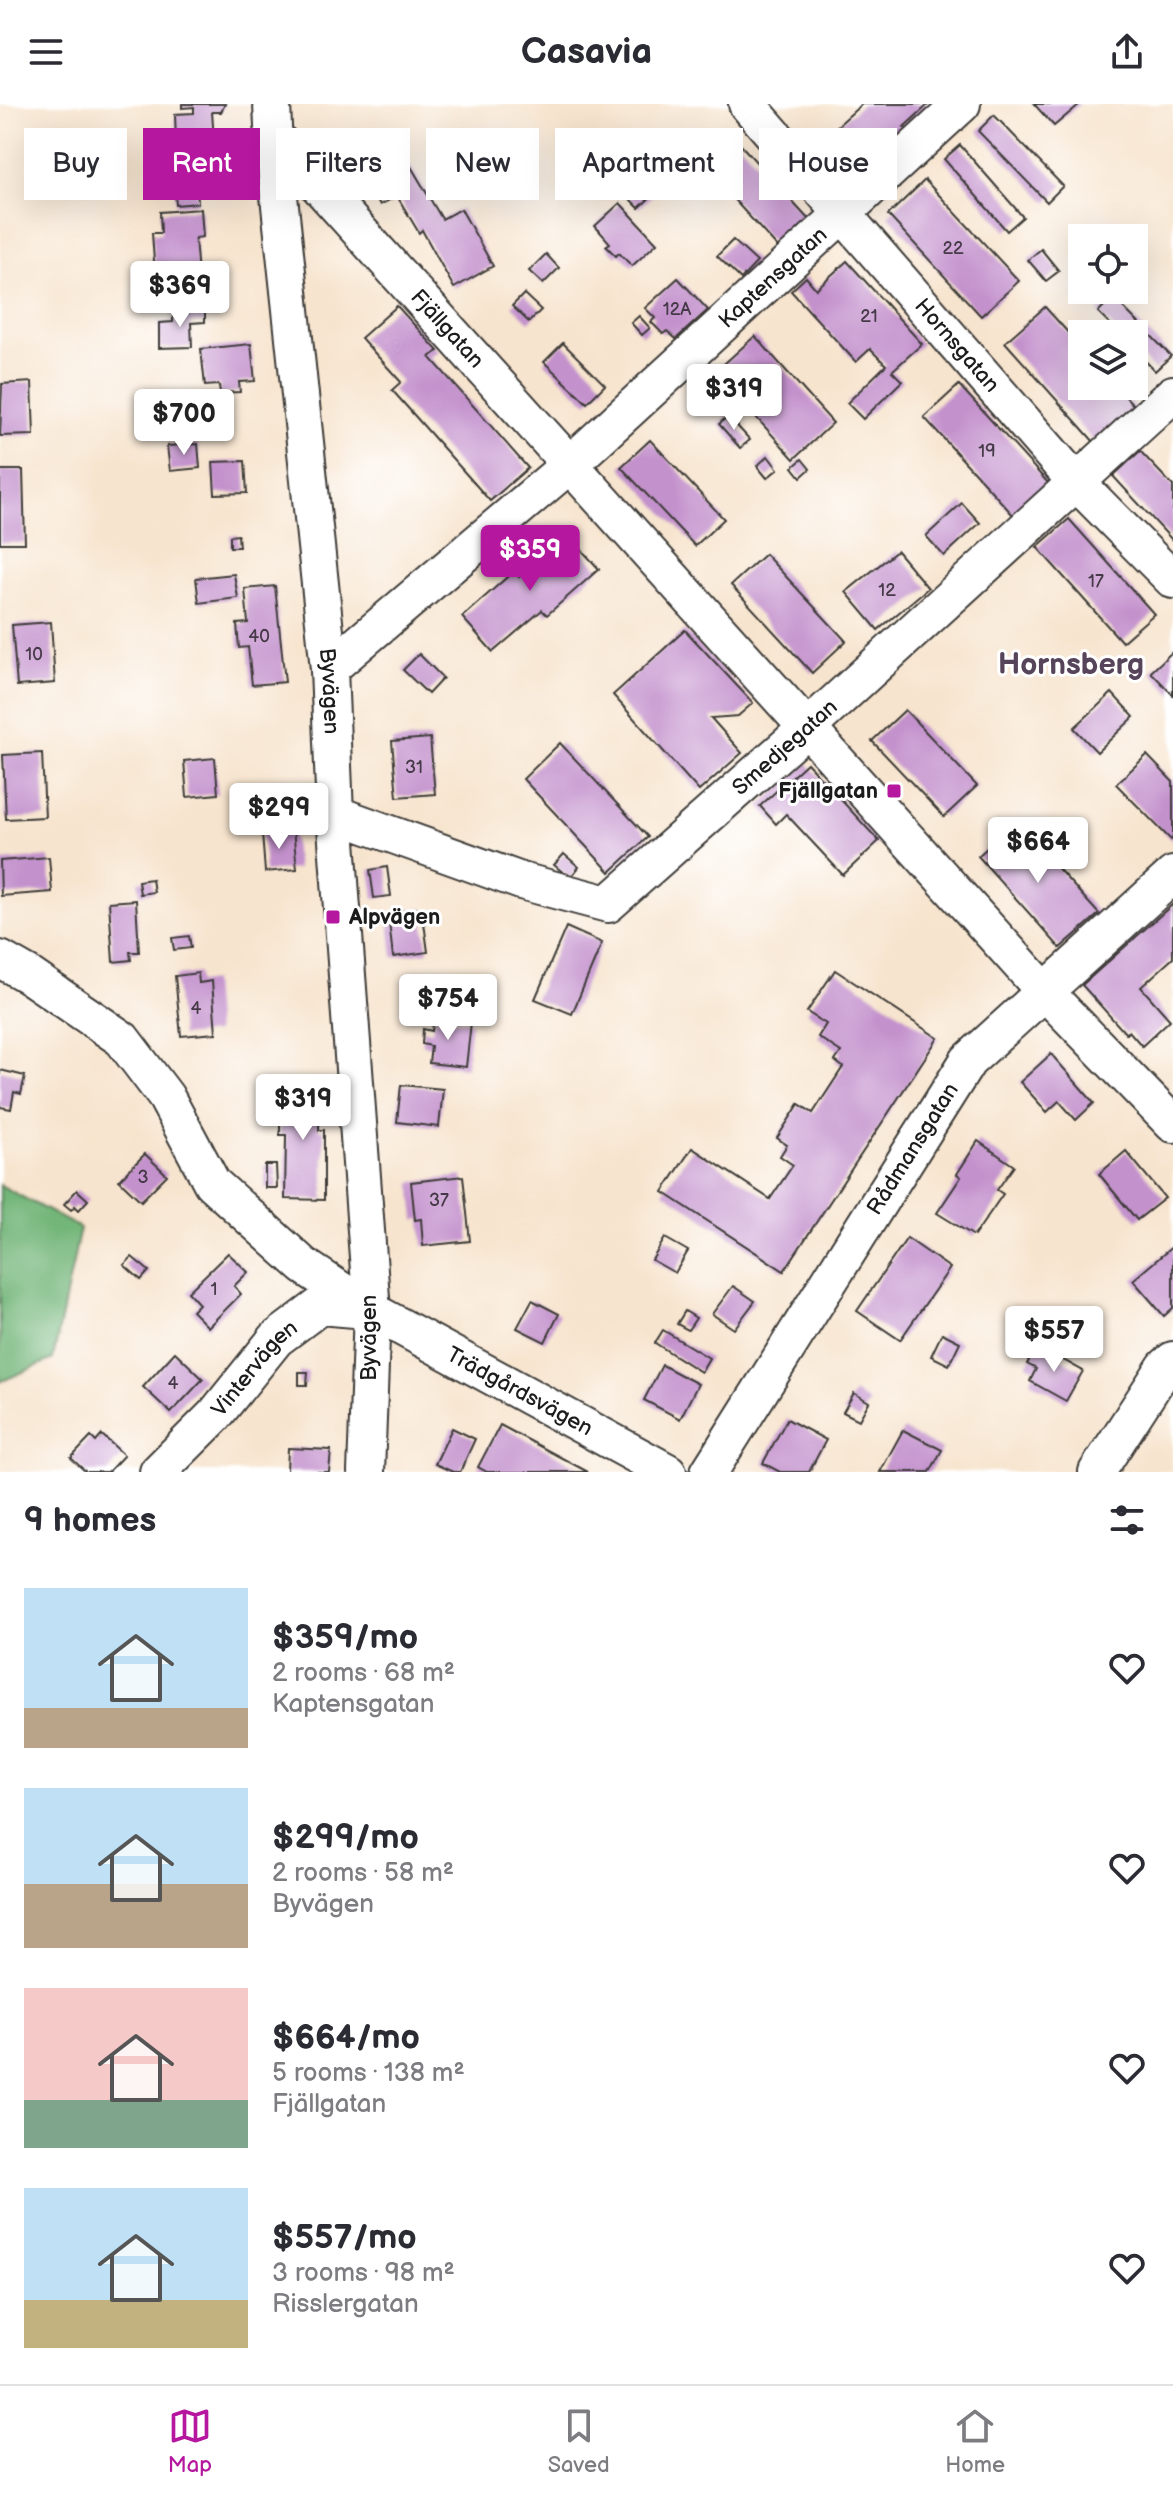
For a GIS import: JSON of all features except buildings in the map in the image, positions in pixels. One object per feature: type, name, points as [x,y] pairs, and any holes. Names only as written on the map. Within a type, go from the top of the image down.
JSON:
[{"type":"street","name":"Hornsgatan","points":[[747,104],[1076,482],[1173,580]]},
{"type":"street","name":"Kaptensgatan","points":[[329,669],[569,465],[962,104]]},
{"type":"street","name":"Fjällgatan","points":[[272,119],[569,465],[1046,993],[1173,1124]]},
{"type":"street","name":"Byvägen","points":[[272,119],[329,669],[335,814],[372,1311],[366,1472]]},
{"type":"street","name":"Smedjegatan","points":[[335,814],[521,881],[608,904],[807,728],[1173,394]]},
{"type":"street","name":"Rådmansgatan","points":[[709,1472],[968,1061],[1173,875]]},
{"type":"street","points":[[0,959],[122,1039],[166,1097],[212,1183],[304,1266],[372,1311]]},
{"type":"street","name":"Vintervägen","points":[[158,1472],[215,1415],[276,1339],[320,1306],[372,1311]]},
{"type":"street","name":"Trädgårdsvägen","points":[[372,1311],[668,1472]]},
{"type":"street","points":[[1097,1472],[1165,1367],[1173,1360]]},
{"type":"green space","points":[[0,1185],[80,1228],[53,1359],[0,1382]]},
{"type":"place","name":"Fjällgatan","points":[[894,791]]},
{"type":"place","name":"Alpvägen","points":[[333,917]]},
{"type":"district","name":"Hornsberg","points":[[1071,665]]}]
